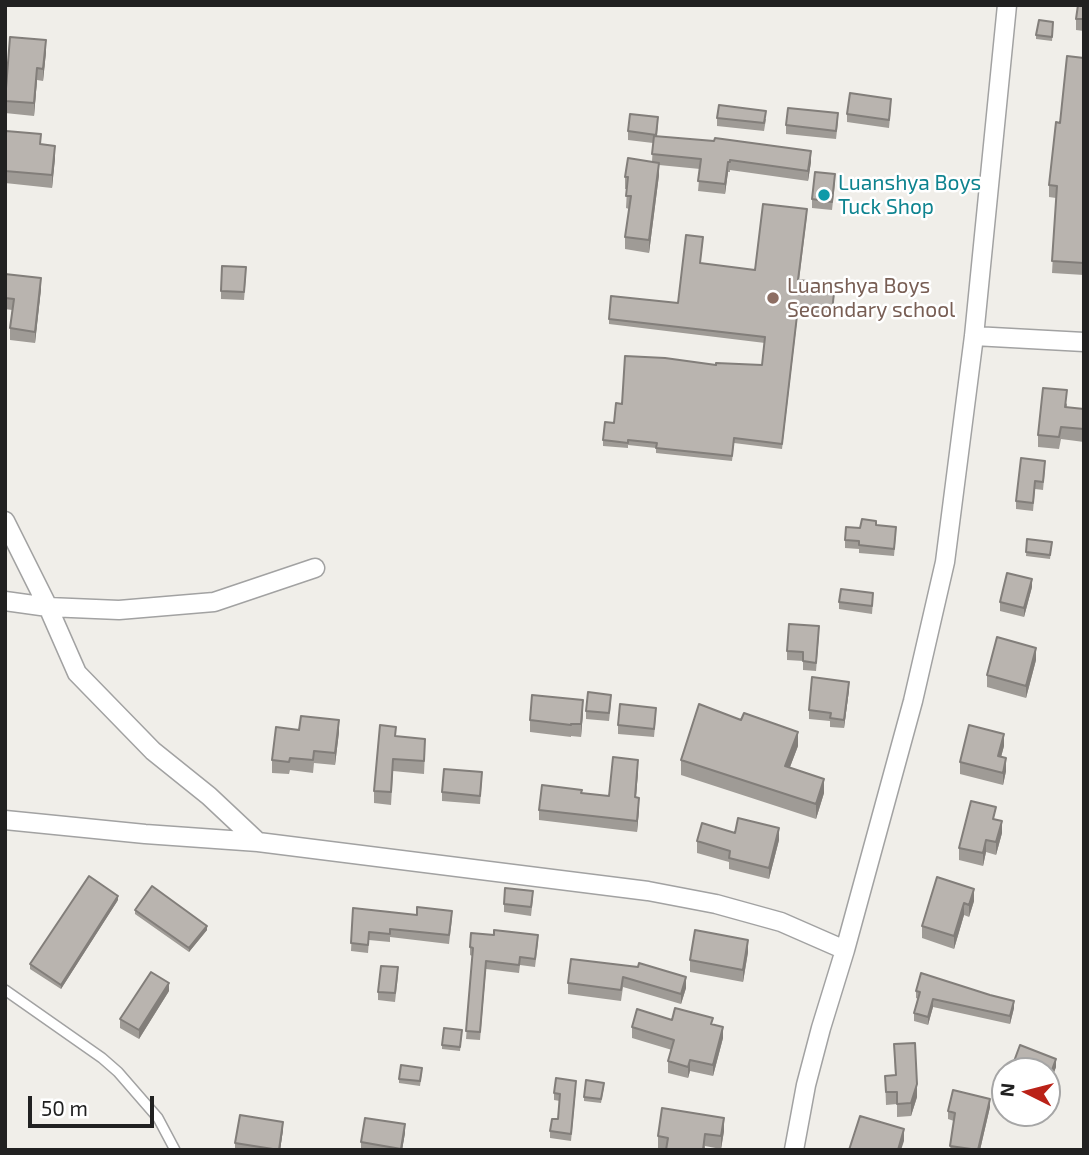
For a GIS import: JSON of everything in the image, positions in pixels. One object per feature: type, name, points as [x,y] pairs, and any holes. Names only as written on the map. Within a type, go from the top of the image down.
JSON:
[{"type":"street","points":[[794,1150],[806,1085],[913,701],[945,562],[974,336],[1007,5]]},
{"type":"street","points":[[974,336],[1084,342]]},
{"type":"street","points":[[5,521],[77,673],[153,751],[209,796],[258,842]]},
{"type":"street","points":[[5,601],[48,607],[119,610],[214,602],[315,568]]},
{"type":"street","points":[[5,820],[258,842],[648,891],[716,904],[781,922],[845,950]]},
{"type":"lane","points":[[5,990],[118,1072],[158,1118],[175,1150]]},
{"type":"building","points":[[1078,5],[1084,5],[1084,19],[1076,19]]},
{"type":"building","points":[[1039,20],[1053,22],[1052,37],[1036,35]]},
{"type":"building","points":[[10,37],[46,40],[43,69],[37,68],[34,103],[5,101]]},
{"type":"building","points":[[1067,56],[1084,58],[1084,263],[1052,261],[1057,186],[1049,185],[1056,122],[1060,123]]},
{"type":"building","points":[[850,93],[891,99],[889,120],[847,114]]},
{"type":"building","points":[[719,105],[766,111],[764,123],[717,118]]},
{"type":"building","points":[[788,108],[838,113],[836,131],[786,125]]},
{"type":"building","points":[[630,114],[658,117],[656,135],[628,131]]},
{"type":"building","points":[[6,131],[41,134],[40,144],[55,146],[52,175],[5,171]]},
{"type":"building","points":[[654,136],[714,141],[715,138],[811,151],[808,171],[730,160],[725,184],[698,181],[701,159],[652,154]]},
{"type":"building","points":[[628,158],[659,163],[649,240],[625,237],[631,196],[626,196]]},
{"type":"building","name":"Luanshya Boys Tuck Shop","points":[[815,172],[835,174],[832,202],[812,199]]},
{"type":"building","points":[[763,204],[807,209],[798,280],[835,284],[832,311],[798,307],[782,444],[734,438],[732,456],[656,448],[657,443],[603,440],[605,422],[614,423],[616,403],[622,404],[625,356],[716,365],[762,365],[765,337],[609,319],[611,296],[678,303],[686,235],[703,237],[700,263],[755,270]]},
{"type":"building","points":[[222,266],[246,267],[244,292],[221,291]]},
{"type":"building","points":[[5,274],[41,278],[35,332],[10,328],[14,299],[5,298]]},
{"type":"building","points":[[1043,388],[1067,390],[1065,407],[1084,409],[1084,429],[1061,427],[1059,437],[1038,435]]},
{"type":"building","points":[[1021,458],[1045,461],[1043,482],[1035,481],[1033,503],[1016,501]]},
{"type":"building","points":[[862,519],[876,521],[876,525],[896,527],[894,549],[859,545],[859,541],[845,540],[846,527],[860,528]]},
{"type":"building","points":[[1027,539],[1052,542],[1050,555],[1026,552]]},
{"type":"building","points":[[1007,573],[1032,579],[1024,608],[1000,602]]},
{"type":"building","points":[[841,589],[873,593],[872,606],[839,602]]},
{"type":"building","points":[[789,624],[819,626],[816,663],[803,661],[803,652],[787,651]]},
{"type":"building","points":[[997,637],[1036,648],[1026,686],[987,675]]},
{"type":"building","points":[[812,677],[849,682],[844,720],[830,718],[831,713],[809,710]]},
{"type":"building","points":[[588,692],[611,695],[609,713],[586,711]]},
{"type":"building","points":[[532,695],[583,700],[581,724],[530,720]]},
{"type":"building","points":[[620,704],[656,708],[654,729],[618,725]]},
{"type":"building","points":[[699,704],[741,720],[744,713],[798,732],[785,766],[824,779],[816,804],[681,760]]},
{"type":"building","points":[[301,716],[339,720],[335,753],[314,751],[313,760],[272,760],[276,727],[299,730]]},
{"type":"building","points":[[380,725],[396,727],[395,736],[425,739],[424,761],[393,759],[391,792],[374,791]]},
{"type":"building","points":[[969,725],[1004,734],[998,756],[1006,758],[1003,773],[960,762]]},
{"type":"building","points":[[613,757],[638,760],[635,797],[639,798],[637,821],[539,810],[542,785],[609,796]]},
{"type":"building","points":[[444,769],[482,772],[480,796],[442,792]]},
{"type":"building","points":[[971,801],[996,807],[993,819],[1002,821],[996,842],[986,840],[983,853],[959,848]]},
{"type":"building","points":[[738,818],[779,828],[769,868],[729,858],[730,851],[697,841],[702,823],[735,833]]},
{"type":"building","points":[[89,876],[118,896],[61,985],[30,964]]},
{"type":"building","points":[[937,877],[974,889],[969,905],[964,903],[954,936],[922,926]]},
{"type":"building","points":[[152,886],[207,926],[189,948],[135,910]]},
{"type":"building","points":[[505,888],[533,891],[531,907],[504,904]]},
{"type":"building","points":[[417,907],[452,911],[449,935],[390,929],[390,934],[369,932],[368,945],[351,943],[353,908],[417,915]]},
{"type":"building","points":[[494,930],[538,935],[535,959],[520,957],[519,965],[486,961],[480,1032],[466,1031],[473,948],[470,947],[471,933],[494,935]]},
{"type":"building","points":[[695,930],[748,940],[743,970],[690,960]]},
{"type":"building","points":[[571,959],[638,967],[639,963],[686,977],[681,994],[623,977],[621,990],[568,983]]},
{"type":"building","points":[[381,966],[398,967],[395,993],[378,992]]},
{"type":"building","points":[[151,972],[169,983],[139,1030],[120,1019]]},
{"type":"building","points":[[921,973],[1014,1001],[1010,1016],[933,999],[928,1017],[914,1013],[920,992],[916,991]]},
{"type":"building","points":[[675,1008],[713,1018],[711,1024],[723,1027],[713,1065],[690,1060],[688,1067],[668,1061],[674,1040],[632,1027],[637,1009],[672,1020]]},
{"type":"building","points":[[444,1028],[462,1030],[460,1047],[442,1045]]},
{"type":"building","points":[[915,1043],[917,1084],[911,1103],[897,1104],[897,1092],[886,1092],[885,1076],[896,1075],[894,1044]]},
{"type":"building","points":[[1020,1045],[1051,1057],[1016,1057]]},
{"type":"building","points":[[401,1065],[422,1068],[420,1081],[399,1079]]},
{"type":"building","points":[[556,1078],[576,1081],[571,1134],[550,1131],[552,1119],[558,1119],[560,1094],[554,1093]]},
{"type":"building","points":[[586,1080],[604,1083],[601,1099],[584,1097]]},
{"type":"building","points":[[953,1090],[990,1099],[978,1150],[950,1146],[955,1113],[948,1111]]},
{"type":"building","points":[[662,1108],[724,1118],[721,1136],[705,1134],[703,1150],[666,1150],[668,1138],[658,1136]]},
{"type":"building","points":[[240,1115],[283,1122],[279,1150],[235,1143]]},
{"type":"building","points":[[860,1116],[904,1129],[898,1150],[849,1150]]},
{"type":"building","points":[[365,1118],[405,1124],[401,1149],[361,1142]]},
{"type":"place","name":"Luanshya Boys Tuck Shop","points":[[824,195]]},
{"type":"place","name":"Luanshya Boys Secondary school","points":[[773,298]]}]
